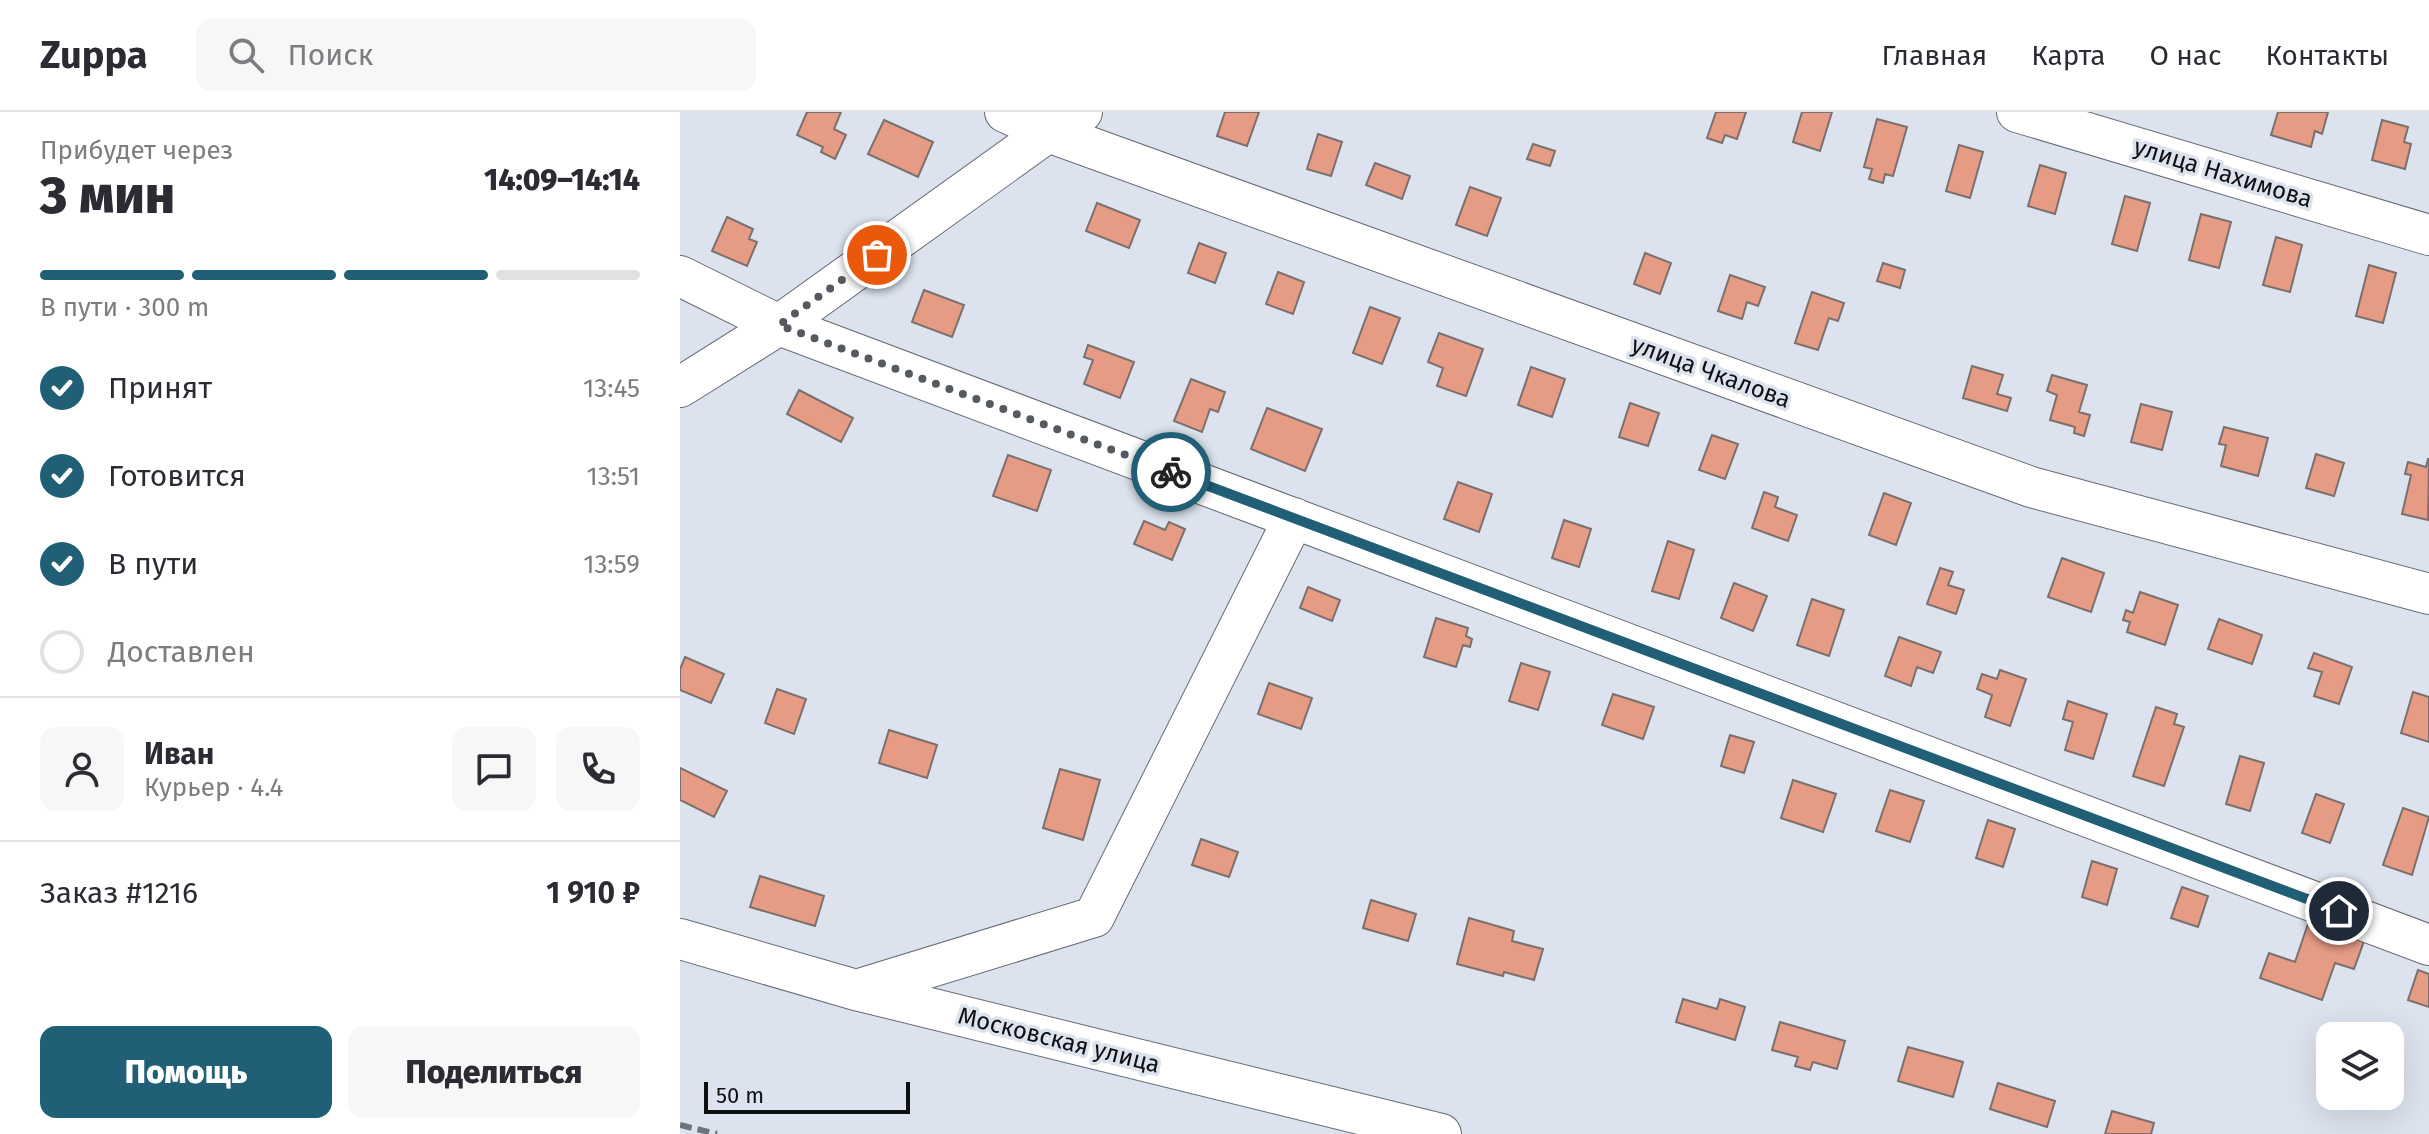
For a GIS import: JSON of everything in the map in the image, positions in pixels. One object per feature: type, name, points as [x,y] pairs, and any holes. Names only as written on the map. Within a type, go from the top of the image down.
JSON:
[{"type":"street","name":"улица Чкалова","points":[[1005,112],[1048,132],[2031,487],[2429,594]]},
{"type":"street","points":[[680,387],[779,325],[1048,132],[1082,112]]},
{"type":"street","name":"улица Нахимова","points":[[2017,112],[2429,235]]},
{"type":"street","points":[[680,276],[779,325],[2429,945]]},
{"type":"street","points":[[856,990],[1094,917],[1294,518]]},
{"type":"street","name":"Московская улица","points":[[680,939],[856,990],[1441,1134]]},
{"type":"building","points":[[807,112],[841,112],[834,129],[846,135],[835,159],[821,152],[823,147],[797,135]]},
{"type":"building","points":[[1225,112],[1259,112],[1247,146],[1217,136]]},
{"type":"building","points":[[1716,112],[1746,112],[1737,139],[1725,135],[1722,143],[1707,138]]},
{"type":"building","points":[[1802,112],[1832,112],[1820,151],[1793,142]]},
{"type":"building","points":[[2278,112],[2328,112],[2322,134],[2315,131],[2311,147],[2271,135]]},
{"type":"building","points":[[1877,119],[1907,127],[1893,176],[1885,174],[1883,183],[1869,179],[1872,169],[1864,167]]},
{"type":"building","points":[[884,120],[933,142],[918,177],[868,154]]},
{"type":"building","points":[[2382,120],[2408,127],[2404,142],[2411,144],[2405,169],[2372,160]]},
{"type":"building","points":[[1318,134],[1342,142],[1331,176],[1307,169]]},
{"type":"building","points":[[1533,144],[1555,151],[1550,166],[1527,159]]},
{"type":"building","points":[[1959,145],[1983,152],[1970,198],[1946,191]]},
{"type":"building","points":[[1375,163],[1410,176],[1402,199],[1366,185]]},
{"type":"building","points":[[2040,165],[2066,173],[2055,214],[2028,206]]},
{"type":"building","points":[[1470,187],[1501,198],[1487,236],[1456,225]]},
{"type":"building","points":[[2125,196],[2150,203],[2137,251],[2112,244]]},
{"type":"building","points":[[1097,203],[1140,220],[1129,248],[1086,231]]},
{"type":"building","points":[[2201,214],[2231,222],[2219,268],[2189,260]]},
{"type":"building","points":[[727,217],[753,229],[749,239],[757,242],[747,266],[712,251]]},
{"type":"building","points":[[2276,237],[2302,245],[2290,292],[2263,285]]},
{"type":"building","points":[[1199,243],[1226,253],[1215,283],[1188,273]]},
{"type":"building","points":[[1645,253],[1671,263],[1660,294],[1634,284]]},
{"type":"building","points":[[1883,263],[1905,270],[1900,288],[1877,281]]},
{"type":"building","points":[[2369,265],[2396,273],[2383,323],[2356,316]]},
{"type":"building","points":[[1278,272],[1304,282],[1293,314],[1266,304]]},
{"type":"building","points":[[1730,275],[1765,287],[1758,306],[1747,302],[1742,319],[1718,311]]},
{"type":"building","points":[[924,290],[964,305],[952,337],[912,322]]},
{"type":"building","points":[[1812,292],[1844,303],[1838,321],[1829,318],[1818,350],[1795,343]]},
{"type":"building","points":[[1370,307],[1400,318],[1382,364],[1353,353]]},
{"type":"building","points":[[1439,333],[1483,349],[1466,396],[1437,386],[1443,368],[1428,362]]},
{"type":"building","points":[[1088,345],[1134,362],[1120,398],[1084,384],[1093,360],[1084,357]]},
{"type":"building","points":[[1972,366],[2003,375],[1997,394],[2011,398],[2007,411],[1963,398]]},
{"type":"building","points":[[1531,367],[1565,379],[1552,417],[1518,405]]},
{"type":"building","points":[[2052,375],[2087,385],[2079,412],[2090,415],[2084,436],[2074,433],[2075,427],[2050,420],[2057,395],[2047,391]]},
{"type":"building","points":[[1191,379],[1225,392],[1218,412],[1210,409],[1202,432],[1174,421]]},
{"type":"building","points":[[799,390],[853,418],[841,442],[787,414]]},
{"type":"building","points":[[1630,403],[1659,413],[1648,446],[1619,437]]},
{"type":"building","points":[[2141,404],[2172,412],[2162,450],[2131,442]]},
{"type":"building","points":[[1267,408],[1322,429],[1305,471],[1251,449]]},
{"type":"building","points":[[2224,427],[2268,438],[2258,476],[2221,466],[2226,445],[2219,444]]},
{"type":"building","points":[[1712,435],[1738,444],[1725,479],[1699,470]]},
{"type":"building","points":[[2316,454],[2344,463],[2334,496],[2306,488]]},
{"type":"building","points":[[1008,455],[1051,470],[1037,511],[993,496]]},
{"type":"building","points":[[2428,459],[2428,520],[2402,514],[2411,475],[2405,474],[2408,462],[2426,467]]},
{"type":"building","points":[[1458,482],[1492,494],[1479,532],[1444,519]]},
{"type":"building","points":[[1764,492],[1778,497],[1775,507],[1797,515],[1788,541],[1752,528]]},
{"type":"building","points":[[1884,493],[1911,503],[1896,545],[1869,535]]},
{"type":"building","points":[[1564,520],[1591,529],[1579,567],[1552,558]]},
{"type":"building","points":[[1144,521],[1165,530],[1169,522],[1185,529],[1172,560],[1134,544]]},
{"type":"building","points":[[1668,541],[1694,550],[1679,599],[1652,591]]},
{"type":"building","points":[[2062,558],[2104,573],[2091,612],[2048,597]]},
{"type":"building","points":[[1940,568],[1953,572],[1948,585],[1964,590],[1956,614],[1927,604]]},
{"type":"building","points":[[1734,583],[1767,596],[1753,631],[1721,618]]},
{"type":"building","points":[[1308,587],[1340,600],[1332,621],[1300,608]]},
{"type":"building","points":[[2140,592],[2178,605],[2165,645],[2127,632],[2130,622],[2123,620],[2126,610],[2133,613]]},
{"type":"building","points":[[1812,599],[1844,610],[1829,656],[1797,645]]},
{"type":"building","points":[[1436,618],[1468,628],[1466,636],[1472,639],[1470,647],[1463,645],[1456,667],[1424,657]]},
{"type":"building","points":[[2219,619],[2262,635],[2252,664],[2208,649]]},
{"type":"building","points":[[1899,637],[1941,652],[1933,673],[1917,667],[1911,686],[1885,676]]},
{"type":"building","points":[[2314,653],[2352,667],[2339,704],[2314,696],[2322,672],[2308,668]]},
{"type":"building","points":[[685,657],[724,674],[711,703],[680,690],[680,669]]},
{"type":"building","points":[[1521,663],[1550,672],[1538,710],[1509,701]]},
{"type":"building","points":[[2000,670],[2026,679],[2010,726],[1985,717],[1992,695],[1977,689],[1982,674],[1997,679]]},
{"type":"building","points":[[1269,683],[1312,698],[1301,729],[1258,714]]},
{"type":"building","points":[[777,689],[806,699],[794,734],[765,723]]},
{"type":"building","points":[[2413,692],[2429,697],[2429,742],[2401,733]]},
{"type":"building","points":[[1613,694],[1654,707],[1643,739],[1602,725]]},
{"type":"building","points":[[2068,701],[2107,714],[2093,759],[2065,750],[2073,722],[2063,719]]},
{"type":"building","points":[[2156,707],[2177,714],[2174,724],[2184,727],[2164,786],[2133,776]]},
{"type":"building","points":[[889,730],[937,745],[927,778],[879,763]]},
{"type":"building","points":[[1730,735],[1754,742],[1744,773],[1721,766]]},
{"type":"building","points":[[2240,756],[2264,763],[2250,811],[2226,804]]},
{"type":"building","points":[[680,768],[727,791],[714,817],[680,800]]},
{"type":"building","points":[[1060,769],[1100,780],[1083,840],[1043,828]]},
{"type":"building","points":[[1793,780],[1836,794],[1823,832],[1781,818]]},
{"type":"building","points":[[1890,790],[1924,801],[1910,842],[1876,831]]},
{"type":"building","points":[[2316,794],[2344,804],[2330,843],[2302,833]]},
{"type":"building","points":[[2403,808],[2429,817],[2412,875],[2383,865]]},
{"type":"building","points":[[1988,820],[2015,829],[2003,867],[1976,858]]},
{"type":"building","points":[[1201,839],[1238,852],[1229,877],[1192,865]]},
{"type":"building","points":[[2092,861],[2117,869],[2107,905],[2082,897]]},
{"type":"building","points":[[760,876],[824,896],[815,926],[750,907]]},
{"type":"building","points":[[2182,887],[2208,896],[2198,927],[2171,918]]},
{"type":"building","points":[[1371,900],[1416,914],[1408,941],[1363,928]]},
{"type":"building","points":[[1469,918],[1514,931],[1512,941],[1543,949],[1534,980],[1457,964]]},
{"type":"building","points":[[2309,921],[2364,941],[2354,969],[2335,963],[2322,1000],[2260,978],[2269,953],[2295,962]]},
{"type":"building","points":[[2418,970],[2429,974],[2429,1007],[2408,1000]]},
{"type":"building","points":[[1683,999],[1717,1009],[1720,999],[1745,1007],[1735,1040],[1676,1022]]},
{"type":"building","points":[[1780,1022],[1845,1041],[1837,1069],[1813,1062],[1810,1070],[1795,1066],[1798,1057],[1772,1050]]},
{"type":"building","points":[[1908,1047],[1963,1062],[1953,1097],[1898,1081]]},
{"type":"building","points":[[1998,1083],[2055,1101],[2047,1127],[1990,1109]]},
{"type":"building","points":[[2112,1111],[2154,1123],[2151,1134],[2105,1134]]},
{"type":"railway","points":[[680,1125],[717,1134]]},
{"type":"way so far","points":[[877,255],[779,325],[1171,472]]},
{"type":"route","points":[[1171,472],[2339,911]]}]
